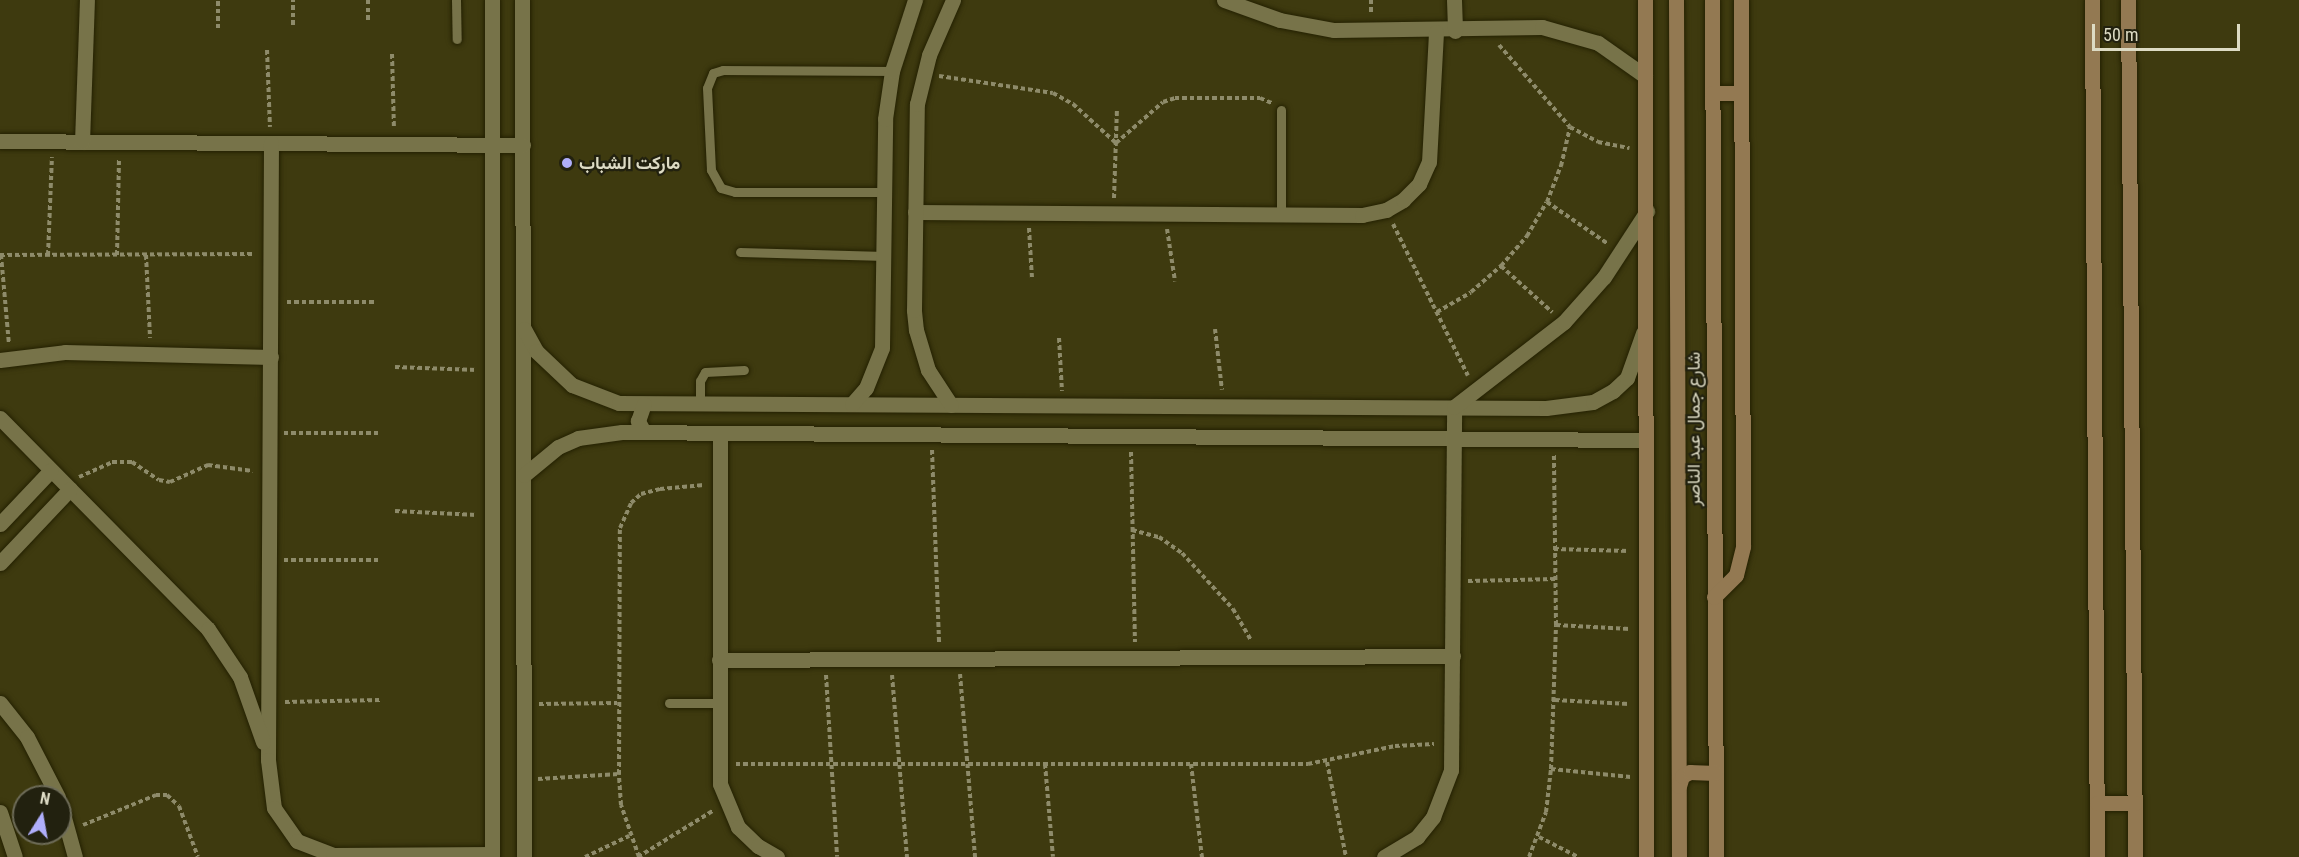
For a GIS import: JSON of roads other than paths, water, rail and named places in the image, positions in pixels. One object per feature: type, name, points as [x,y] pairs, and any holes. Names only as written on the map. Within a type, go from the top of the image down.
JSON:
[{"type":"main road","points":[[1645,0],[1646,857]]},
{"type":"main road","name":"شارع جمال عبد الناصر","points":[[1676,0],[1679,857]]},
{"type":"main road","name":"شارع جمال عبد الناصر","points":[[1712,0],[1716,857]]},
{"type":"main road","points":[[1714,597],[1736,575],[1743,546],[1741,0]]},
{"type":"main road","points":[[2092,0],[2097,857]]},
{"type":"main road","points":[[2128,0],[2135,857]]},
{"type":"main road","points":[[1712,93],[1742,93]]},
{"type":"main road","points":[[1679,786],[1682,776],[1690,772],[1715,773]]},
{"type":"main road","points":[[2097,804],[2135,802]]},
{"type":"street","points":[[82,142],[87,0]]},
{"type":"street","points":[[271,143],[271,561],[268,760],[274,808],[283,826],[314,851],[333,855],[492,855],[492,0]]},
{"type":"street","points":[[522,0],[524,857]]},
{"type":"street","points":[[852,404],[866,388],[882,348],[885,119],[892,71],[915,0]]},
{"type":"street","points":[[951,405],[928,370],[916,330],[915,212],[916,120],[923,74],[953,0]]},
{"type":"street","points":[[1224,0],[1306,27],[1361,32],[1436,32],[1542,27],[1571,32],[1606,47],[1646,76]]},
{"type":"street","points":[[1454,0],[1455,31]]},
{"type":"street","points":[[915,212],[1362,215],[1386,210],[1403,200],[1419,183],[1429,162],[1436,32]]},
{"type":"street","points":[[0,141],[523,145]]},
{"type":"street","points":[[1454,407],[1564,322],[1621,253],[1647,211]]},
{"type":"street","points":[[524,329],[541,357],[572,385],[619,403],[1545,408],[1593,402],[1627,378],[1645,325]]},
{"type":"street","points":[[5,359],[65,352],[271,357]]},
{"type":"street","points":[[644,404],[638,415],[644,432]]},
{"type":"street","points":[[1384,857],[1417,837],[1433,817],[1445,795],[1453,744],[1454,407]]},
{"type":"street","points":[[0,418],[188,606],[225,652],[252,703],[268,760]]},
{"type":"street","points":[[524,475],[558,447],[578,438],[600,433],[1644,440]]},
{"type":"street","points":[[720,433],[718,764],[725,803],[738,827],[758,846],[777,857]]},
{"type":"street","points":[[0,524],[51,470]]},
{"type":"street","points":[[0,563],[68,487]]},
{"type":"street","points":[[718,660],[1453,656]]},
{"type":"street","points":[[0,703],[27,737],[52,785]]},
{"type":"street","points":[[0,812],[15,857]]},
{"type":"lane","points":[[456,0],[457,39]]},
{"type":"lane","points":[[885,192],[735,192],[721,188],[711,170],[707,88],[713,74],[723,70],[892,71]]},
{"type":"lane","points":[[1281,110],[1281,214]]},
{"type":"lane","points":[[740,252],[885,256]]},
{"type":"lane","points":[[700,404],[700,381],[705,372],[744,370]]},
{"type":"lane","points":[[669,703],[718,703]]},
{"type":"place","name":"ماركت الشباب","points":[[567,163]]}]
